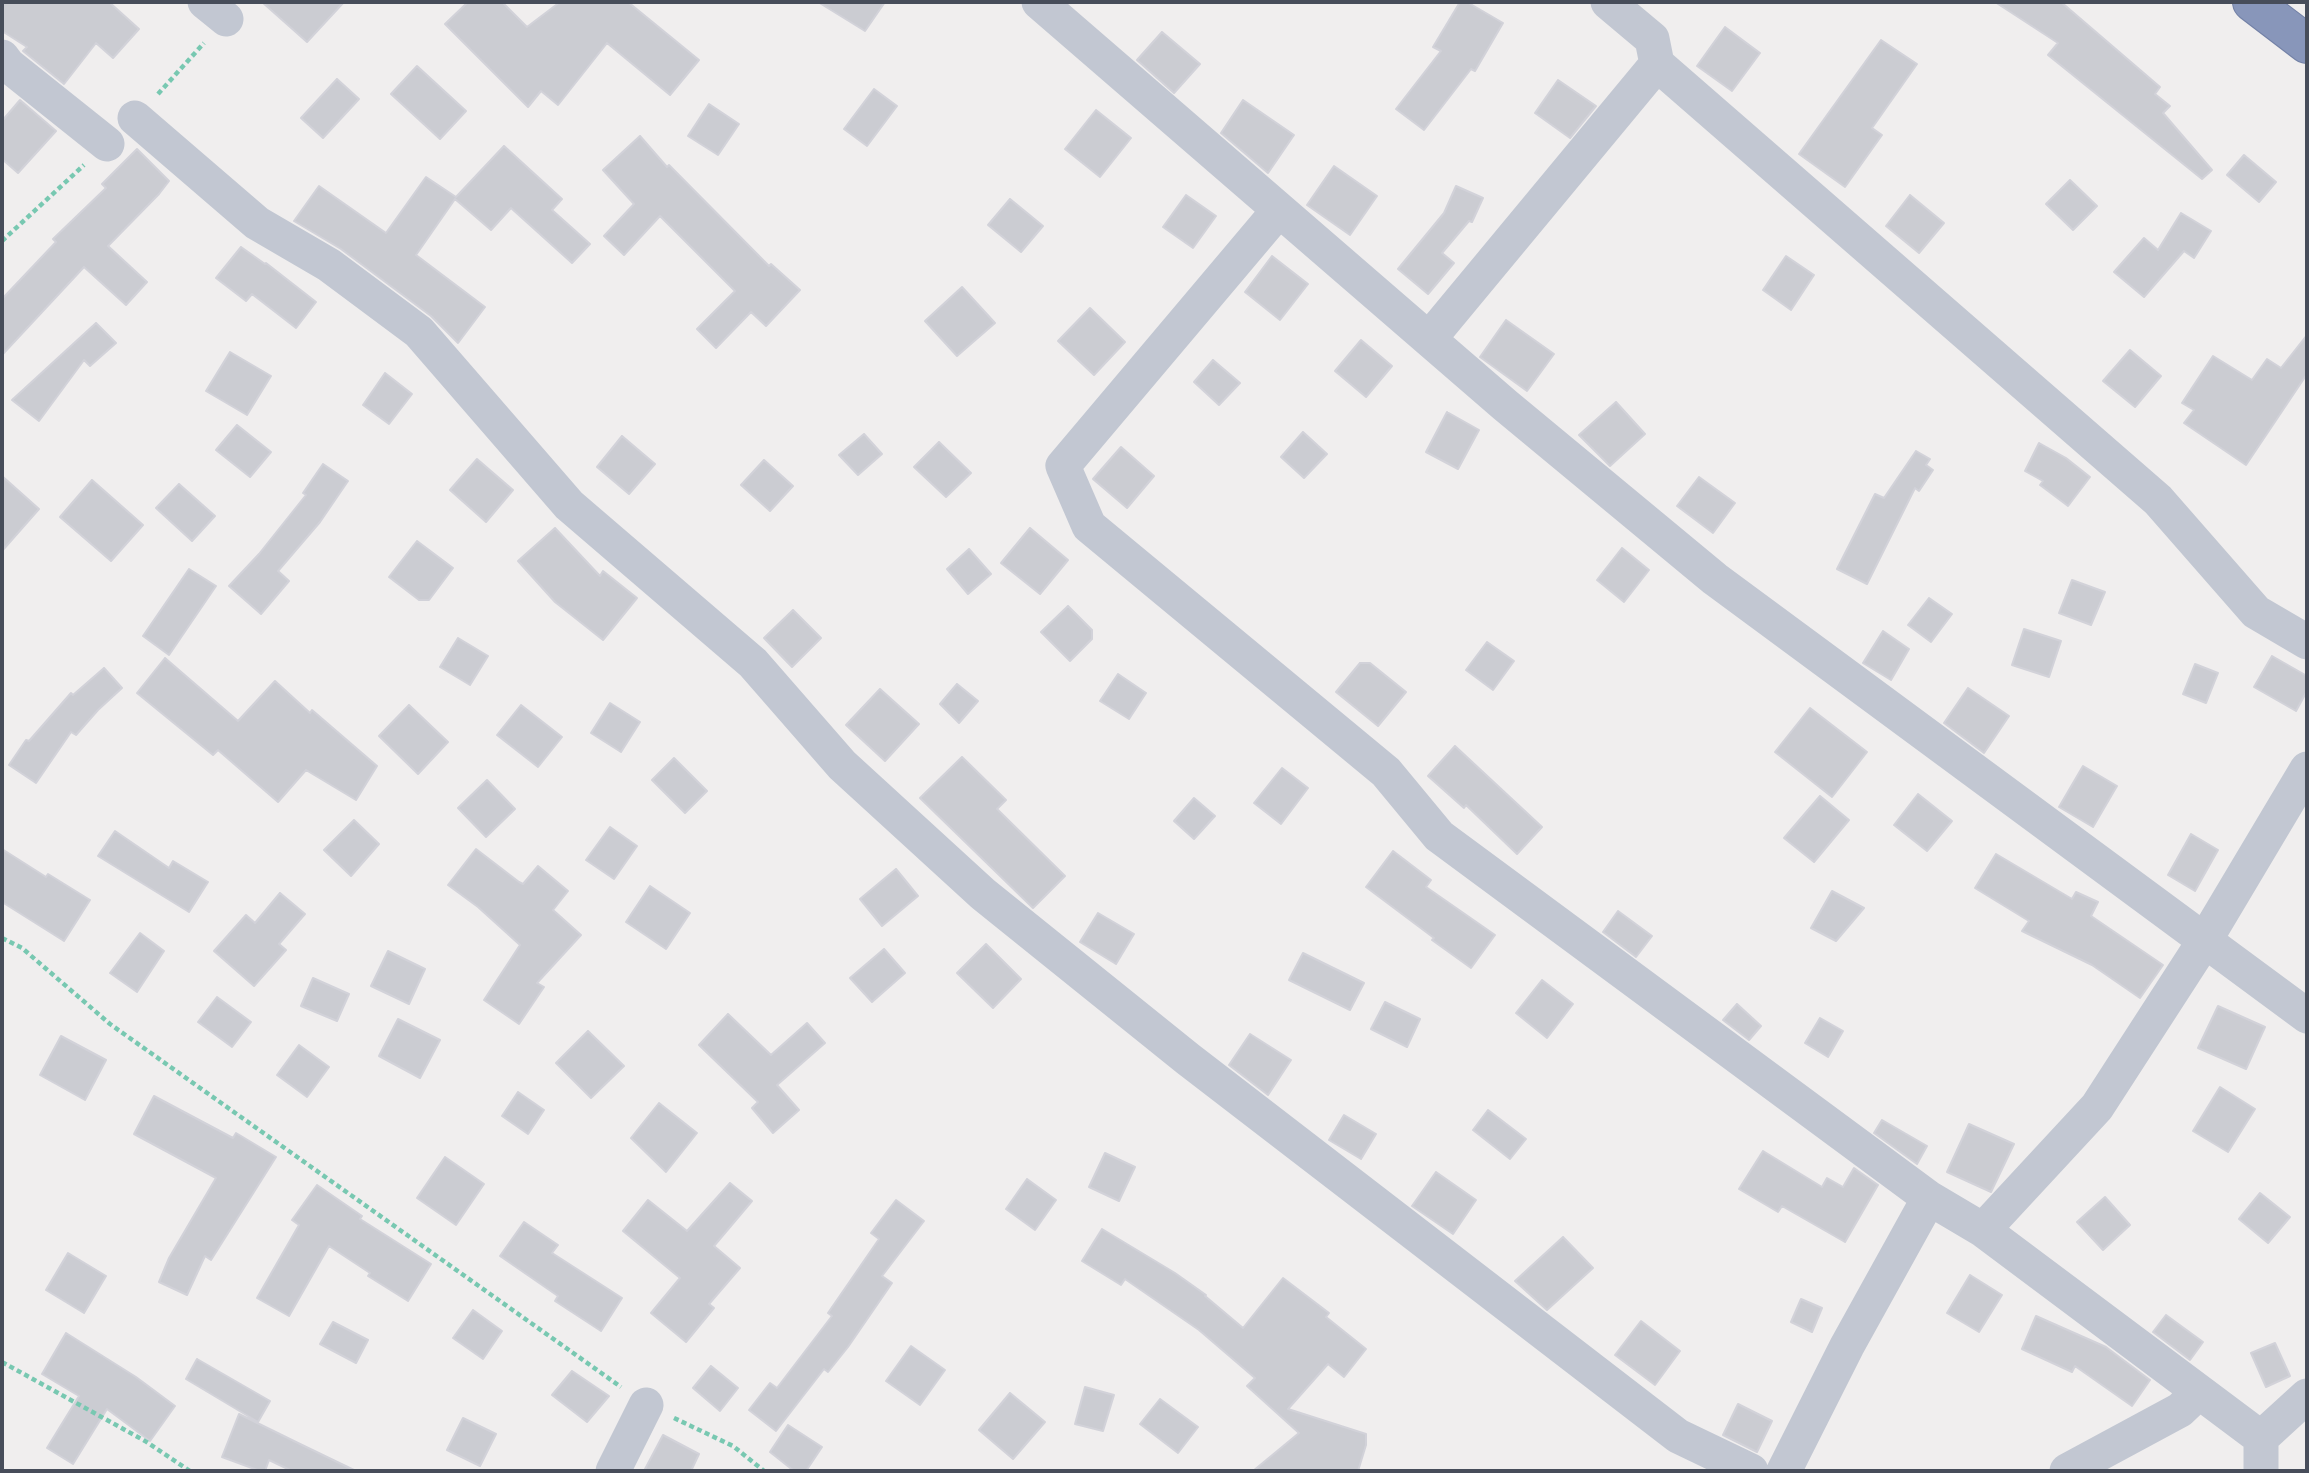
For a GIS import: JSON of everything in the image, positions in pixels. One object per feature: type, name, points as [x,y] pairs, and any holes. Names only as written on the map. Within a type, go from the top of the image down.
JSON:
[{"type":"highway","points":[[2252,2],[2307,44]]},
{"type":"street","points":[[1040,2],[1429,339],[1715,579],[2307,1016]]},
{"type":"street","points":[[1608,2],[1653,39],[1657,64],[2158,500],[2256,612],[2307,642]]},
{"type":"street","points":[[2,57],[8,65],[107,144]]},
{"type":"street","points":[[1429,339],[1657,64]]},
{"type":"street","points":[[135,118],[257,223],[329,265],[419,332],[569,505],[753,663],[842,765],[983,894],[1188,1059],[1678,1436],[1751,1471]]},
{"type":"street","points":[[1279,209],[1063,466],[1089,526],[1386,772],[1439,836],[1929,1198],[1983,1230],[2198,1393],[2261,1455],[2307,1396]]},
{"type":"street","points":[[1983,1230],[2097,1107],[2205,940],[2307,769]]},
{"type":"street","points":[[1784,1471],[1847,1346],[1929,1198]]},
{"type":"street","points":[[2067,1471],[2180,1410],[2198,1393]]},
{"type":"street","points":[[613,1471],[646,1405]]},
{"type":"path","points":[[2,938],[22,948],[110,1024],[646,1405],[733,1446],[764,1471]]},
{"type":"path","points":[[2,1362],[145,1441],[190,1471]]},
{"type":"building","points":[[2,2],[109,2],[139,29],[113,58],[96,43],[64,84],[23,51],[27,47],[2,31]]},
{"type":"building","points":[[262,2],[344,2],[307,42]]},
{"type":"building","points":[[468,2],[502,2],[527,27],[560,2],[628,2],[699,60],[670,95],[607,43],[558,105],[541,91],[528,107],[445,24]]},
{"type":"building","points":[[818,2],[885,2],[865,31]]},
{"type":"building","points":[[1460,2],[1467,2],[1503,23],[1475,71],[1471,69],[1424,130],[1396,109],[1441,51],[1433,47]]},
{"type":"building","points":[[1995,2],[2061,2],[2160,87],[2155,94],[2170,106],[2163,113],[2212,170],[2202,179],[2048,55],[2058,43]]},
{"type":"building","points":[[1725,27],[1760,53],[1732,91],[1697,66]]},
{"type":"building","points":[[1162,32],[1200,64],[1174,93],[1137,60]]},
{"type":"building","points":[[1881,40],[1917,64],[1872,128],[1882,135],[1845,187],[1799,154]]},
{"type":"building","points":[[417,66],[466,111],[440,139],[391,94]]},
{"type":"building","points":[[337,79],[359,99],[323,138],[301,118]]},
{"type":"building","points":[[1558,80],[1596,106],[1570,138],[1535,113]]},
{"type":"building","points":[[874,89],[897,106],[867,146],[844,129]]},
{"type":"building","points":[[20,100],[56,131],[18,173],[2,159],[2,121]]},
{"type":"building","points":[[1243,100],[1294,135],[1268,173],[1221,133]]},
{"type":"building","points":[[709,104],[739,124],[718,155],[688,136]]},
{"type":"building","points":[[1096,110],[1131,138],[1100,177],[1065,149]]},
{"type":"building","points":[[640,136],[667,167],[669,165],[769,266],[771,264],[800,290],[766,326],[751,312],[716,348],[697,329],[735,291],[660,216],[624,255],[604,236],[634,204],[603,170]]},
{"type":"building","points":[[504,146],[562,199],[552,210],[590,244],[572,263],[511,208],[491,230],[455,199],[416,255],[485,307],[458,343],[431,316],[341,249],[294,221],[319,186],[386,233],[426,177],[456,197]]},
{"type":"building","points":[[137,149],[169,181],[108,246],[147,282],[126,305],[84,267],[2,355],[2,299],[56,242],[53,239],[106,188],[102,184]]},
{"type":"building","points":[[2244,155],[2276,182],[2259,202],[2227,175]]},
{"type":"building","points":[[1334,166],[1377,196],[1350,235],[1307,205]]},
{"type":"building","points":[[2070,180],[2097,206],[2073,230],[2046,204]]},
{"type":"building","points":[[1456,186],[1483,198],[1472,222],[1469,221],[1442,253],[1454,263],[1428,294],[1398,269],[1444,213]]},
{"type":"building","points":[[1186,195],[1216,216],[1193,248],[1163,227]]},
{"type":"building","points":[[1910,195],[1944,223],[1919,253],[1886,226]]},
{"type":"building","points":[[1010,199],[1043,226],[1021,252],[988,225]]},
{"type":"building","points":[[2181,213],[2211,231],[2194,258],[2184,251],[2144,297],[2114,272],[2144,238],[2158,250]]},
{"type":"building","points":[[241,247],[316,302],[296,328],[252,294],[246,301],[216,278]]},
{"type":"building","points":[[1272,256],[1308,284],[1280,320],[1245,292]]},
{"type":"building","points":[[1786,256],[1814,275],[1791,310],[1763,290]]},
{"type":"building","points":[[962,287],[995,323],[957,356],[925,321]]},
{"type":"building","points":[[1090,308],[1125,342],[1094,375],[1058,341]]},
{"type":"building","points":[[1506,320],[1554,354],[1527,391],[1480,357]]},
{"type":"building","points":[[96,323],[116,343],[90,366],[84,360],[39,421],[12,400]]},
{"type":"building","points":[[2307,335],[2307,374],[2246,465],[2184,423],[2194,410],[2182,403],[2213,356],[2252,380],[2267,359],[2281,368]]},
{"type":"building","points":[[1361,340],[1392,366],[1366,397],[1335,371]]},
{"type":"building","points":[[2130,350],[2161,376],[2135,407],[2103,381]]},
{"type":"building","points":[[230,352],[271,376],[247,415],[206,391]]},
{"type":"building","points":[[1213,360],[1240,383],[1219,405],[1194,382]]},
{"type":"building","points":[[385,373],[412,394],[389,424],[363,405]]},
{"type":"building","points":[[1616,402],[1645,434],[1610,466],[1579,435]]},
{"type":"building","points":[[1447,412],[1479,430],[1458,469],[1426,452]]},
{"type":"building","points":[[237,425],[271,452],[250,477],[216,450]]},
{"type":"building","points":[[1303,432],[1327,454],[1304,478],[1281,457]]},
{"type":"building","points":[[864,434],[882,454],[858,475],[839,455]]},
{"type":"building","points":[[622,436],[655,464],[629,494],[597,467]]},
{"type":"building","points":[[939,442],[971,473],[946,497],[914,467]]},
{"type":"building","points":[[2039,443],[2066,458],[2090,477],[2068,506],[2040,485],[2043,481],[2025,471]]},
{"type":"building","points":[[1121,447],[1154,476],[1127,508],[1093,479]]},
{"type":"building","points":[[1916,451],[1930,459],[1926,465],[1933,470],[1919,491],[1915,488],[1867,584],[1837,569],[1875,494],[1884,498]]},
{"type":"building","points":[[477,459],[513,490],[486,522],[450,490]]},
{"type":"building","points":[[764,460],[793,486],[770,511],[741,485]]},
{"type":"building","points":[[323,464],[348,481],[320,522],[278,571],[289,581],[261,614],[229,586],[259,554],[306,495],[303,493]]},
{"type":"building","points":[[2,476],[39,509],[2,551]]},
{"type":"building","points":[[1699,477],[1735,503],[1713,533],[1677,506]]},
{"type":"building","points":[[92,480],[143,525],[111,561],[60,517]]},
{"type":"building","points":[[179,484],[215,516],[192,541],[156,508]]},
{"type":"building","points":[[555,528],[600,576],[603,571],[637,598],[603,640],[555,602],[518,561]]},
{"type":"building","points":[[1030,528],[1068,560],[1040,594],[1001,563]]},
{"type":"building","points":[[417,541],[453,568],[429,600],[419,600],[389,577]]},
{"type":"building","points":[[1622,548],[1649,570],[1624,602],[1597,580]]},
{"type":"building","points":[[969,549],[991,574],[968,594],[947,569]]},
{"type":"building","points":[[189,569],[216,586],[169,655],[143,636]]},
{"type":"building","points":[[2072,580],[2105,592],[2091,625],[2059,613]]},
{"type":"building","points":[[1929,598],[1952,614],[1931,642],[1908,625]]},
{"type":"building","points":[[1068,606],[1092,630],[1092,639],[1070,661],[1041,632]]},
{"type":"building","points":[[793,610],[821,638],[792,667],[764,638]]},
{"type":"building","points":[[2024,629],[2061,641],[2049,677],[2012,665]]},
{"type":"building","points":[[1883,631],[1909,649],[1891,680],[1863,663]]},
{"type":"building","points":[[458,638],[488,656],[470,685],[440,667]]},
{"type":"building","points":[[1487,642],[1514,661],[1493,690],[1466,670]]},
{"type":"building","points":[[2272,656],[2307,676],[2307,691],[2296,711],[2254,687]]},
{"type":"building","points":[[165,658],[238,721],[275,681],[310,713],[312,710],[377,766],[356,800],[306,770],[278,802],[218,750],[213,755],[137,693]]},
{"type":"building","points":[[1360,663],[1370,663],[1406,692],[1378,726],[1336,692]]},
{"type":"building","points":[[2195,664],[2218,673],[2206,703],[2183,694]]},
{"type":"building","points":[[104,668],[122,688],[76,735],[71,732],[36,783],[9,765],[26,740],[29,741],[71,693],[73,695]]},
{"type":"building","points":[[1118,674],[1146,693],[1129,719],[1100,701]]},
{"type":"building","points":[[957,684],[978,701],[959,723],[940,704]]},
{"type":"building","points":[[1968,688],[2009,716],[1984,753],[1944,723]]},
{"type":"building","points":[[880,689],[919,724],[885,761],[846,725]]},
{"type":"building","points":[[610,703],[640,722],[621,752],[591,733]]},
{"type":"building","points":[[409,705],[448,742],[418,774],[379,736]]},
{"type":"building","points":[[521,705],[562,737],[538,767],[497,735]]},
{"type":"building","points":[[1810,708],[1867,752],[1832,797],[1775,752]]},
{"type":"building","points":[[1455,746],[1542,827],[1517,854],[1466,805],[1464,808],[1428,776]]},
{"type":"building","points":[[962,757],[1006,800],[997,809],[1065,876],[1033,908],[920,798]]},
{"type":"building","points":[[674,758],[707,791],[685,813],[652,780]]},
{"type":"building","points":[[2083,766],[2117,786],[2093,827],[2059,807]]},
{"type":"building","points":[[1282,768],[1308,788],[1281,824],[1254,803]]},
{"type":"building","points":[[487,780],[515,809],[486,837],[458,808]]},
{"type":"building","points":[[1918,794],[1952,821],[1927,851],[1894,825]]},
{"type":"building","points":[[1820,796],[1849,820],[1814,862],[1784,838]]},
{"type":"building","points":[[1194,798],[1215,816],[1194,839],[1174,821]]},
{"type":"building","points":[[354,820],[379,844],[351,876],[324,850]]},
{"type":"building","points":[[610,827],[637,846],[614,879],[586,860]]},
{"type":"building","points":[[115,831],[169,868],[173,861],[208,882],[189,912],[98,856]]},
{"type":"building","points":[[2191,834],[2218,850],[2195,891],[2168,875]]},
{"type":"building","points":[[2,849],[46,877],[48,874],[90,900],[64,941],[2,902]]},
{"type":"building","points":[[476,849],[523,884],[538,866],[568,891],[553,910],[581,935],[537,983],[544,987],[519,1024],[484,1000],[520,945],[478,907],[448,885]]},
{"type":"building","points":[[1393,851],[1431,880],[1426,887],[1495,935],[1471,968],[1366,887]]},
{"type":"building","points":[[1996,854],[2072,899],[2076,892],[2098,902],[2091,916],[2163,965],[2140,998],[2092,965],[2022,931],[2029,921],[1975,888]]},
{"type":"building","points":[[896,869],[918,896],[882,926],[860,899]]},
{"type":"building","points":[[650,886],[690,913],[666,949],[626,922]]},
{"type":"building","points":[[1832,891],[1864,908],[1836,941],[1811,928]]},
{"type":"building","points":[[280,893],[305,914],[279,944],[286,950],[254,986],[214,951],[246,915],[255,923]]},
{"type":"building","points":[[1618,911],[1652,936],[1636,957],[1603,932]]},
{"type":"building","points":[[1098,913],[1134,934],[1116,964],[1080,942]]},
{"type":"building","points":[[140,933],[164,951],[137,992],[110,973]]},
{"type":"building","points":[[986,944],[1021,979],[993,1008],[957,973]]},
{"type":"building","points":[[884,949],[905,973],[872,1002],[850,978]]},
{"type":"building","points":[[388,951],[425,969],[409,1004],[371,986]]},
{"type":"building","points":[[1303,953],[1364,983],[1350,1010],[1289,980]]},
{"type":"building","points":[[313,978],[349,994],[337,1021],[301,1006]]},
{"type":"building","points":[[1542,980],[1573,1004],[1547,1038],[1516,1013]]},
{"type":"building","points":[[217,997],[251,1022],[232,1047],[198,1022]]},
{"type":"building","points":[[1385,1002],[1420,1019],[1407,1047],[1371,1029]]},
{"type":"building","points":[[1737,1004],[1761,1026],[1749,1040],[1723,1020]]},
{"type":"building","points":[[2218,1006],[2265,1027],[2246,1069],[2198,1048]]},
{"type":"building","points":[[728,1014],[771,1055],[807,1023],[825,1043],[777,1085],[799,1110],[773,1133],[752,1108],[758,1102],[699,1045]]},
{"type":"building","points":[[1820,1018],[1843,1031],[1828,1057],[1805,1043]]},
{"type":"building","points":[[398,1019],[440,1040],[420,1078],[379,1056]]},
{"type":"building","points":[[588,1031],[624,1066],[591,1098],[556,1063]]},
{"type":"building","points":[[1250,1034],[1291,1060],[1268,1095],[1229,1065]]},
{"type":"building","points":[[61,1036],[106,1060],[85,1100],[40,1075]]},
{"type":"building","points":[[299,1045],[329,1067],[307,1097],[277,1075]]},
{"type":"building","points":[[2220,1087],[2255,1109],[2228,1152],[2193,1131]]},
{"type":"building","points":[[518,1092],[544,1110],[528,1134],[502,1116]]},
{"type":"building","points":[[154,1096],[233,1138],[236,1133],[276,1157],[211,1260],[205,1256],[187,1295],[159,1282],[169,1258],[216,1178],[134,1134]]},
{"type":"building","points":[[659,1103],[697,1133],[666,1172],[631,1138]]},
{"type":"building","points":[[1488,1110],[1526,1139],[1510,1159],[1473,1130]]},
{"type":"building","points":[[1344,1115],[1376,1134],[1361,1159],[1329,1140]]},
{"type":"building","points":[[1882,1120],[1927,1146],[1917,1164],[1874,1133]]},
{"type":"building","points":[[1969,1124],[2014,1144],[1991,1192],[1947,1172]]},
{"type":"building","points":[[1763,1151],[1822,1187],[1827,1178],[1843,1187],[1854,1168],[1878,1185],[1845,1242],[1782,1206],[1778,1212],[1739,1189]]},
{"type":"building","points":[[1105,1153],[1135,1167],[1119,1201],[1089,1187]]},
{"type":"building","points":[[445,1157],[484,1184],[456,1225],[417,1198]]},
{"type":"building","points":[[1436,1172],[1476,1200],[1453,1234],[1412,1206]]},
{"type":"building","points":[[1027,1179],[1056,1200],[1035,1230],[1006,1209]]},
{"type":"building","points":[[730,1183],[752,1201],[714,1246],[740,1268],[709,1304],[714,1308],[686,1342],[651,1313],[680,1278],[623,1231],[648,1200],[687,1231]]},
{"type":"building","points":[[317,1185],[362,1216],[360,1219],[431,1264],[408,1301],[368,1276],[370,1273],[329,1246],[289,1316],[257,1298],[299,1225],[292,1220]]},
{"type":"building","points":[[2260,1193],[2290,1217],[2268,1243],[2239,1219]]},
{"type":"building","points":[[2105,1197],[2130,1225],[2103,1250],[2077,1222]]},
{"type":"building","points":[[896,1200],[924,1221],[882,1276],[892,1283],[848,1347],[828,1372],[824,1369],[776,1431],[749,1410],[770,1383],[777,1388],[832,1316],[828,1313],[879,1239],[871,1233]]},
{"type":"building","points":[[524,1222],[558,1245],[552,1253],[622,1298],[601,1331],[555,1301],[558,1296],[500,1256]]},
{"type":"building","points":[[1102,1229],[1175,1273],[1206,1295],[1243,1328],[1283,1278],[1329,1313],[1326,1317],[1366,1349],[1344,1377],[1328,1364],[1288,1409],[1366,1434],[1366,1445],[1358,1471],[1253,1471],[1299,1433],[1247,1386],[1255,1378],[1199,1330],[1125,1279],[1121,1285],[1082,1261]]},
{"type":"building","points":[[1563,1237],[1593,1268],[1547,1310],[1515,1281]]},
{"type":"building","points":[[68,1253],[106,1276],[84,1313],[46,1290]]},
{"type":"building","points":[[1970,1275],[2002,1295],[1979,1332],[1947,1313]]},
{"type":"building","points":[[1801,1299],[1822,1308],[1812,1332],[1791,1322]]},
{"type":"building","points":[[473,1310],[502,1331],[483,1359],[453,1338]]},
{"type":"building","points":[[2166,1315],[2203,1342],[2190,1360],[2153,1332]]},
{"type":"building","points":[[2036,1316],[2106,1347],[2150,1380],[2132,1406],[2075,1366],[2072,1372],[2022,1349]]},
{"type":"building","points":[[1641,1321],[1680,1351],[1655,1385],[1615,1355]]},
{"type":"building","points":[[333,1322],[368,1340],[356,1363],[320,1344]]},
{"type":"building","points":[[66,1333],[136,1377],[175,1406],[150,1441],[107,1409],[73,1464],[47,1448],[79,1396],[42,1374]]},
{"type":"building","points":[[2275,1343],[2290,1376],[2266,1387],[2251,1353]]},
{"type":"building","points":[[911,1346],[945,1370],[920,1405],[886,1381]]},
{"type":"building","points":[[197,1359],[270,1401],[258,1422],[186,1379]]},
{"type":"building","points":[[711,1366],[738,1388],[720,1411],[693,1388]]},
{"type":"building","points":[[572,1371],[609,1396],[587,1422],[552,1395]]},
{"type":"building","points":[[1085,1387],[1114,1395],[1103,1431],[1075,1424]]},
{"type":"building","points":[[1010,1393],[1045,1422],[1013,1459],[979,1430]]},
{"type":"building","points":[[1160,1399],[1198,1427],[1178,1453],[1140,1424]]},
{"type":"building","points":[[1738,1404],[1772,1421],[1757,1452],[1723,1435]]},
{"type":"building","points":[[239,1414],[356,1471],[292,1471],[269,1460],[265,1471],[260,1471],[222,1457]]},
{"type":"building","points":[[463,1418],[496,1434],[480,1466],[447,1450]]},
{"type":"building","points":[[788,1425],[822,1447],[806,1471],[794,1471],[770,1452]]},
{"type":"building","points":[[663,1435],[699,1454],[691,1471],[644,1471]]}]
